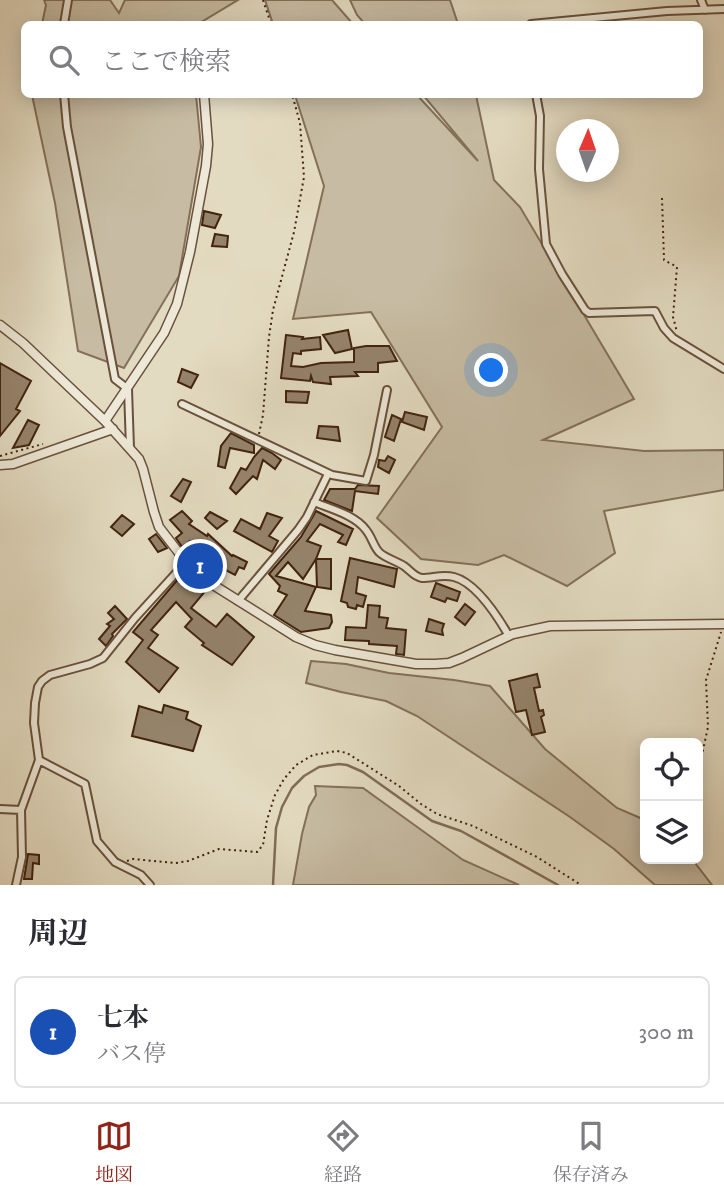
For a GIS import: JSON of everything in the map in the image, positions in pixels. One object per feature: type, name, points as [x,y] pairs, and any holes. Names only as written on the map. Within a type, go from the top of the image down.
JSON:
[{"type":"street","points":[[64,21],[68,0]]},
{"type":"street","points":[[701,0],[705,10]]},
{"type":"street","points":[[562,21],[667,11],[724,9]]},
{"type":"street","points":[[64,98],[67,127],[115,379],[128,389]]},
{"type":"street","points":[[105,421],[164,333],[177,304],[206,166],[208,144],[204,98]]},
{"type":"street","points":[[537,98],[540,116],[539,169],[546,244],[585,310],[589,313],[655,311],[673,338],[724,369]]},
{"type":"street","points":[[0,325],[23,343],[105,421],[139,459],[159,527],[186,562],[207,581],[237,601],[296,637],[315,645],[416,664],[435,664],[449,663],[509,636],[550,626],[723,625]]},
{"type":"street","points":[[128,389],[130,448]]},
{"type":"street","points":[[181,404],[328,474],[366,481],[374,456],[387,390]]},
{"type":"street","points":[[0,465],[13,464],[113,429]]},
{"type":"street","points":[[237,601],[298,530],[328,474]]},
{"type":"street","points":[[314,502],[364,526],[378,552],[413,574],[422,578],[440,575],[457,577],[494,611],[509,636]]},
{"type":"street","points":[[16,885],[22,858],[21,810],[39,760],[33,723],[41,681],[50,675],[103,658],[186,562]]},
{"type":"street","points":[[39,760],[85,784],[97,841],[120,865],[141,875],[150,885]]},
{"type":"street","points":[[0,809],[21,810]]},
{"type":"path","points":[[263,0],[270,21]]},
{"type":"path","points":[[258,439],[263,415],[273,310],[294,232],[304,177],[300,123],[293,98]]},
{"type":"path","points":[[662,198],[664,260],[677,267],[673,317],[678,335]]},
{"type":"path","points":[[0,456],[41,445]]},
{"type":"path","points":[[703,750],[708,727],[706,680],[723,625]]},
{"type":"path","points":[[120,865],[133,859],[169,863],[188,861],[219,849],[257,852],[262,845],[272,802],[284,779],[296,765],[313,755],[337,751],[348,752],[437,814],[473,826],[537,857],[580,885]]},
{"type":"shaded area","points":[[44,0],[110,0],[119,13],[125,0],[238,0],[203,21],[43,21],[46,5]]},
{"type":"shaded area","points":[[265,0],[332,0],[350,21],[272,21]]},
{"type":"shaded area","points":[[350,0],[450,0],[457,21],[362,21]]},
{"type":"shaded area","points":[[33,98],[196,98],[201,147],[179,276],[124,368],[78,351],[55,203]]},
{"type":"shaded area","points":[[296,98],[420,98],[478,161],[426,98],[477,98],[494,180],[520,207],[634,399],[543,440],[644,451],[724,450],[724,490],[604,511],[615,553],[567,586],[504,555],[478,565],[421,559],[377,518],[442,427],[371,312],[293,319],[324,186]]},
{"type":"shaded area","points":[[311,661],[490,686],[545,749],[617,808],[640,818],[640,864],[696,864],[712,885],[655,885],[614,849],[570,817],[417,716],[386,701],[306,683]]},
{"type":"shaded area","points":[[315,786],[363,788],[463,860],[519,885],[293,885],[302,834],[309,807],[316,795]]},
{"type":"building","points":[[204,211],[221,215],[215,228],[202,225]]},
{"type":"building","points":[[215,234],[228,236],[227,247],[212,246]]},
{"type":"building","points":[[348,330],[352,349],[335,353],[323,335]]},
{"type":"building","points":[[286,335],[303,337],[302,339],[320,337],[321,349],[301,351],[301,354],[293,353],[291,366],[354,362],[354,348],[366,346],[389,346],[397,361],[378,363],[378,372],[355,372],[358,376],[330,377],[331,384],[313,382],[311,376],[310,381],[281,378]]},
{"type":"building","points":[[0,363],[31,381],[16,409],[20,411],[0,436]]},
{"type":"building","points":[[182,369],[198,375],[191,388],[178,382]]},
{"type":"building","points":[[286,391],[309,392],[307,403],[286,402]]},
{"type":"building","points":[[405,412],[427,417],[424,430],[402,422]]},
{"type":"building","points":[[392,415],[401,419],[394,441],[385,437]]},
{"type":"building","points":[[28,420],[39,425],[29,445],[13,448]]},
{"type":"building","points":[[319,426],[338,427],[340,441],[317,438]]},
{"type":"building","points":[[231,433],[254,445],[254,453],[230,448],[225,468],[218,466],[221,446]]},
{"type":"building","points":[[262,448],[281,460],[275,469],[263,460],[257,479],[253,476],[236,494],[230,488],[241,468],[246,470]]},
{"type":"building","points":[[388,456],[395,460],[389,473],[378,467],[379,460],[385,461]]},
{"type":"building","points":[[183,479],[191,482],[181,502],[171,496]]},
{"type":"building","points":[[358,485],[379,486],[378,494],[355,491],[352,511],[324,500],[330,489],[355,489]]},
{"type":"building","points":[[182,511],[192,521],[189,524],[207,536],[208,534],[232,556],[247,562],[244,569],[239,567],[235,575],[220,567],[219,570],[190,541],[182,547],[176,538],[182,533],[170,520]]},
{"type":"building","points":[[316,511],[353,529],[346,545],[338,542],[343,535],[320,524],[307,541],[321,546],[303,579],[288,562],[276,576],[316,587],[305,611],[331,615],[329,628],[301,632],[274,615],[287,595],[278,591],[280,586],[269,574],[301,537]]},
{"type":"building","points":[[210,512],[227,521],[217,529],[205,518]]},
{"type":"building","points":[[267,513],[282,518],[269,536],[278,541],[272,552],[234,531],[241,519],[260,529]]},
{"type":"building","points":[[122,515],[134,524],[122,536],[111,527]]},
{"type":"building","points":[[156,534],[167,548],[158,552],[149,539]]},
{"type":"building","points":[[350,558],[397,569],[394,587],[358,577],[356,593],[366,596],[363,607],[348,607],[347,603],[341,601]]},
{"type":"building","points":[[316,559],[331,559],[331,589],[317,587]]},
{"type":"building","points":[[185,571],[207,589],[191,608],[216,627],[227,614],[254,637],[232,665],[202,645],[204,643],[185,627],[192,619],[176,602],[151,630],[158,635],[148,648],[178,668],[159,692],[126,662],[143,640],[133,632]]},
{"type":"building","points":[[436,583],[460,592],[457,601],[447,598],[445,602],[431,597]]},
{"type":"building","points":[[465,604],[475,612],[465,625],[455,617]]},
{"type":"building","points":[[368,605],[380,606],[379,617],[388,618],[386,628],[406,630],[404,655],[396,654],[397,646],[345,640],[346,627],[366,628]]},
{"type":"building","points":[[115,606],[127,619],[112,634],[106,646],[99,639],[110,626],[107,624],[114,619],[108,613]]},
{"type":"building","points":[[429,619],[444,624],[443,635],[426,631]]},
{"type":"building","points":[[537,674],[540,687],[534,688],[539,711],[543,710],[544,715],[541,717],[545,732],[532,735],[526,710],[516,712],[509,681]]},
{"type":"building","points":[[164,705],[188,712],[186,719],[201,726],[193,751],[132,736],[139,706],[162,713]]},
{"type":"building","points":[[28,854],[39,855],[39,864],[33,863],[32,879],[24,879]]},
{"type":"waterway","points":[[273,885],[276,828],[282,807],[292,788],[304,776],[319,767],[339,764],[363,772],[432,821],[461,831],[558,885]]},
{"type":"place","name":"七本","points":[[200,566]]}]
